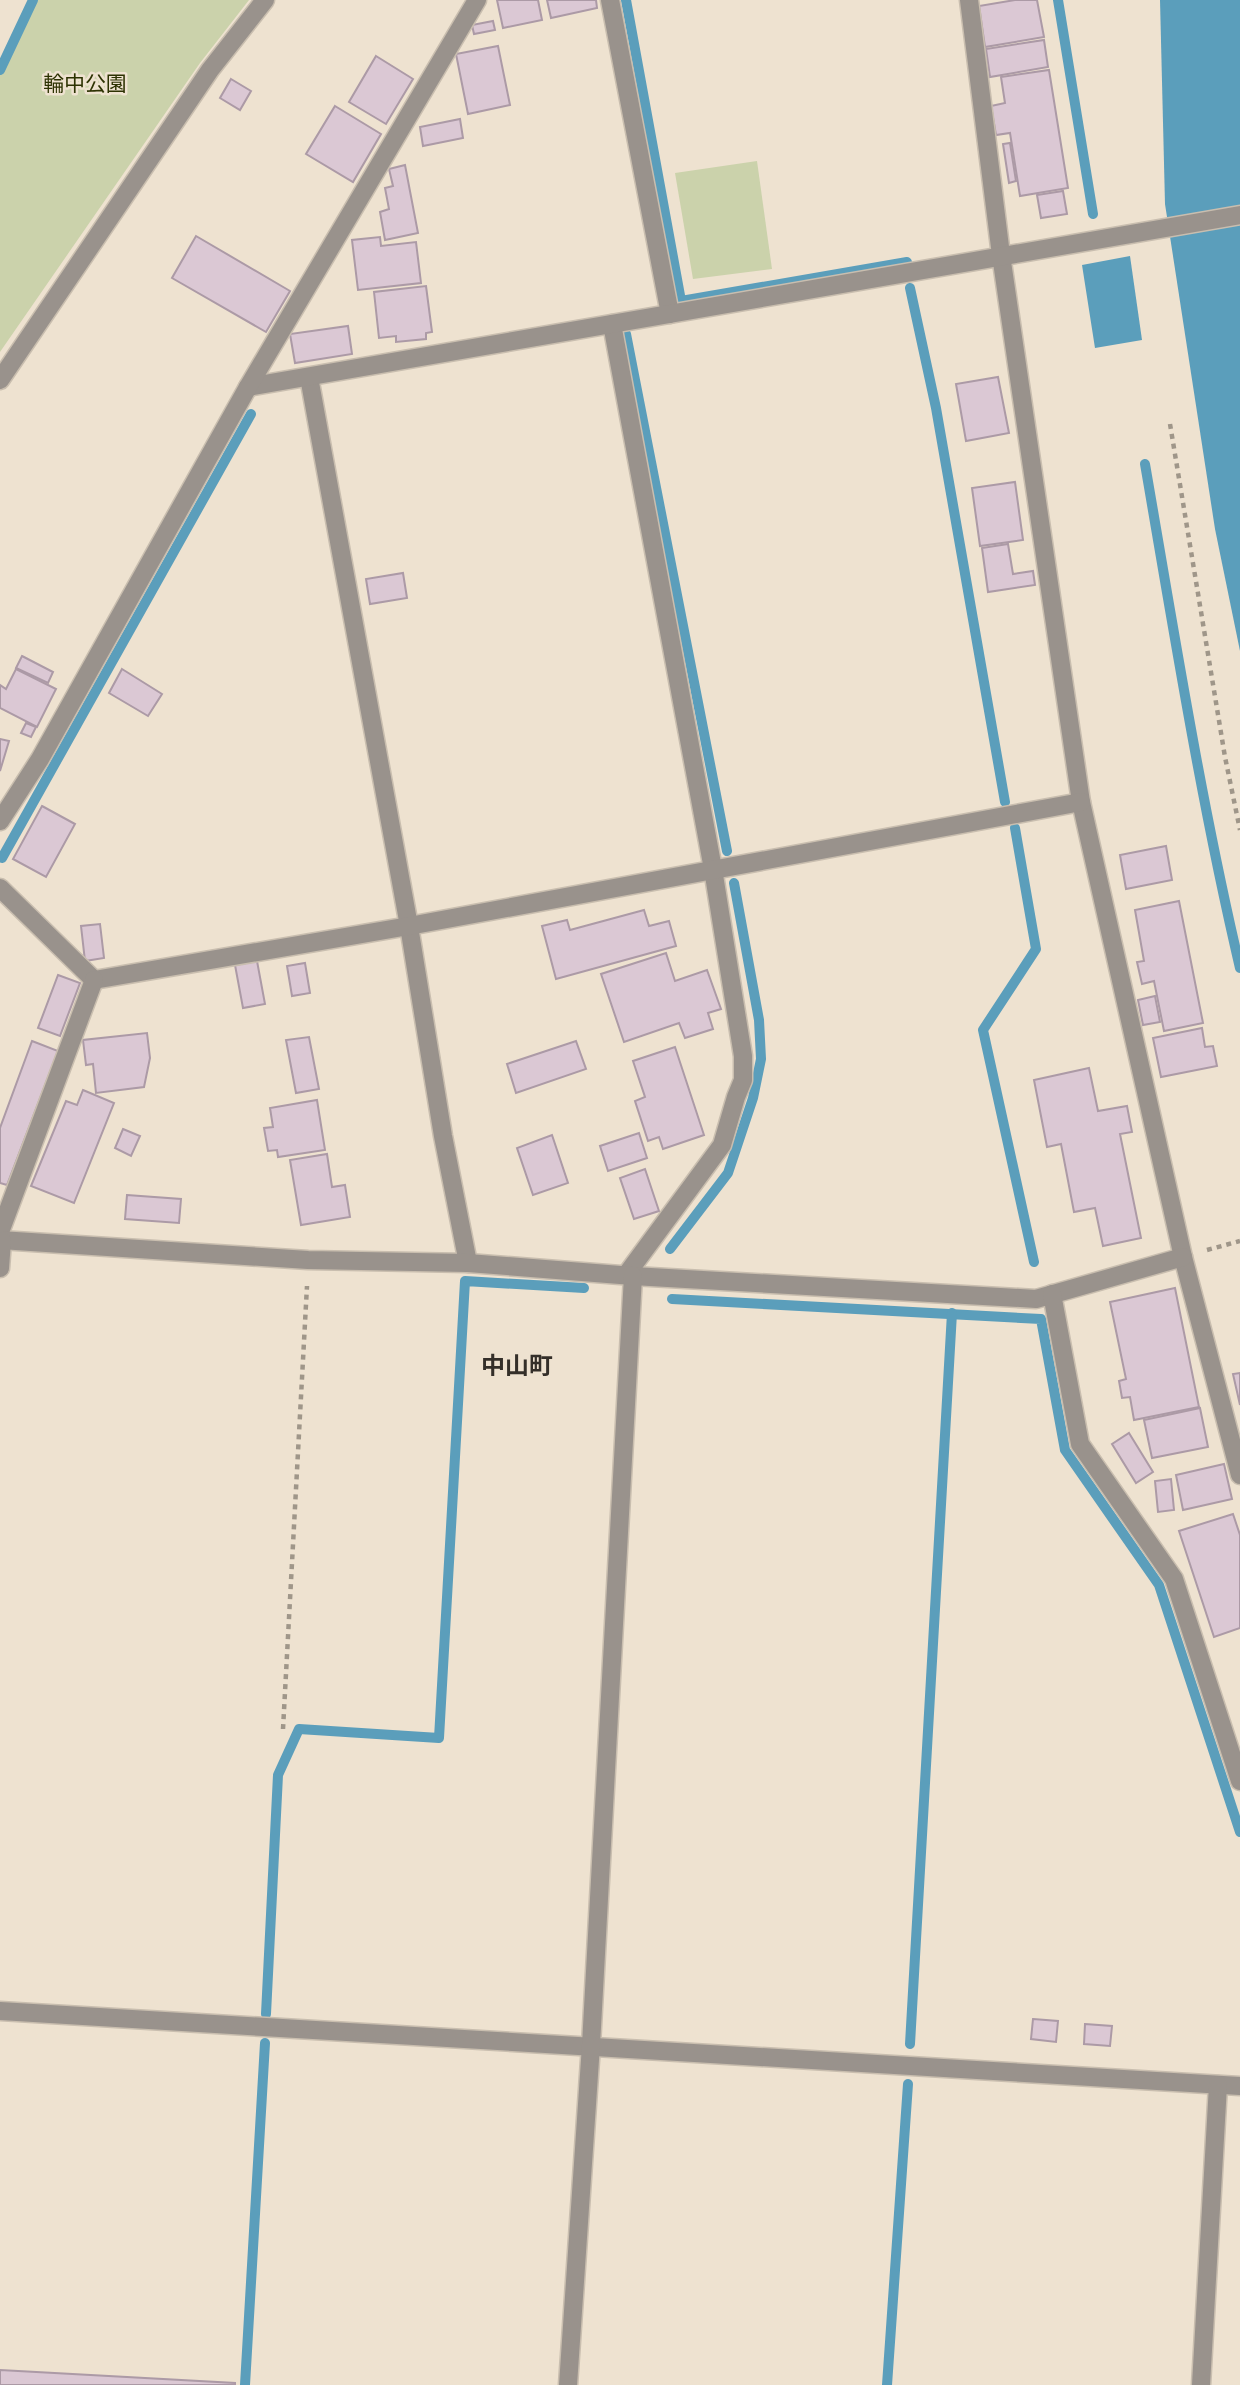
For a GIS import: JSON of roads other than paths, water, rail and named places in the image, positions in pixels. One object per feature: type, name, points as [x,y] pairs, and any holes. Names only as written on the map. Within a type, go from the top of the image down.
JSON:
[{"type":"street","points":[[0,379],[210,69],[265,0]]},
{"type":"street","points":[[0,821],[40,759],[248,387],[477,0]]},
{"type":"street","points":[[610,0],[670,314]]},
{"type":"street","points":[[969,0],[1001,256],[1081,802],[1183,1257],[1240,1475]]},
{"type":"street","points":[[248,387],[1240,215]]},
{"type":"street","points":[[568,2385],[591,2045],[630,1275],[722,1145],[743,1080],[743,1056],[713,870],[612,324]]},
{"type":"street","points":[[309,377],[409,926],[443,1136],[468,1263]]},
{"type":"street","points":[[93,980],[409,926],[1081,802]]},
{"type":"street","points":[[0,888],[93,980]]},
{"type":"street","points":[[0,1268],[1,1238],[93,980]]},
{"type":"street","points":[[1,1238],[308,1260],[468,1263],[1036,1299],[1183,1257]]},
{"type":"street","points":[[1052,1294],[1080,1444],[1174,1579],[1240,1781]]},
{"type":"street","points":[[0,2011],[1240,2086]]},
{"type":"street","points":[[1201,2385],[1218,2085]]},
{"type":"water","points":[[1160,0],[1240,0],[1240,651],[1215,529],[1165,204]]},
{"type":"water","points":[[1130,256],[1142,340],[1095,348],[1082,265]]},
{"type":"waterway","points":[[0,70],[33,0]]},
{"type":"waterway","points":[[626,0],[681,301],[907,262]]},
{"type":"waterway","points":[[1058,0],[1093,214]]},
{"type":"waterway","points":[[910,288],[936,408],[1005,802]]},
{"type":"waterway","points":[[626,334],[727,851]]},
{"type":"waterway","points":[[2,858],[251,414]]},
{"type":"waterway","points":[[1145,464],[1200,780],[1240,968]]},
{"type":"waterway","points":[[1015,828],[1036,949],[983,1030],[1034,1262]]},
{"type":"waterway","points":[[670,1249],[728,1173],[753,1098],[761,1059],[759,1020],[734,883]]},
{"type":"waterway","points":[[266,2014],[278,1775],[299,1729],[439,1738],[465,1281],[584,1288]]},
{"type":"waterway","points":[[672,1299],[1041,1319],[1065,1450],[1159,1585],[1240,1832]]},
{"type":"waterway","points":[[910,2044],[952,1313]]},
{"type":"waterway","points":[[245,2385],[265,2043]]},
{"type":"waterway","points":[[887,2385],[908,2084]]},
{"type":"district","name":"中山町","points":[[517,1366]]},
{"type":"park label","name":"輪中公園","points":[[85,84]]}]
